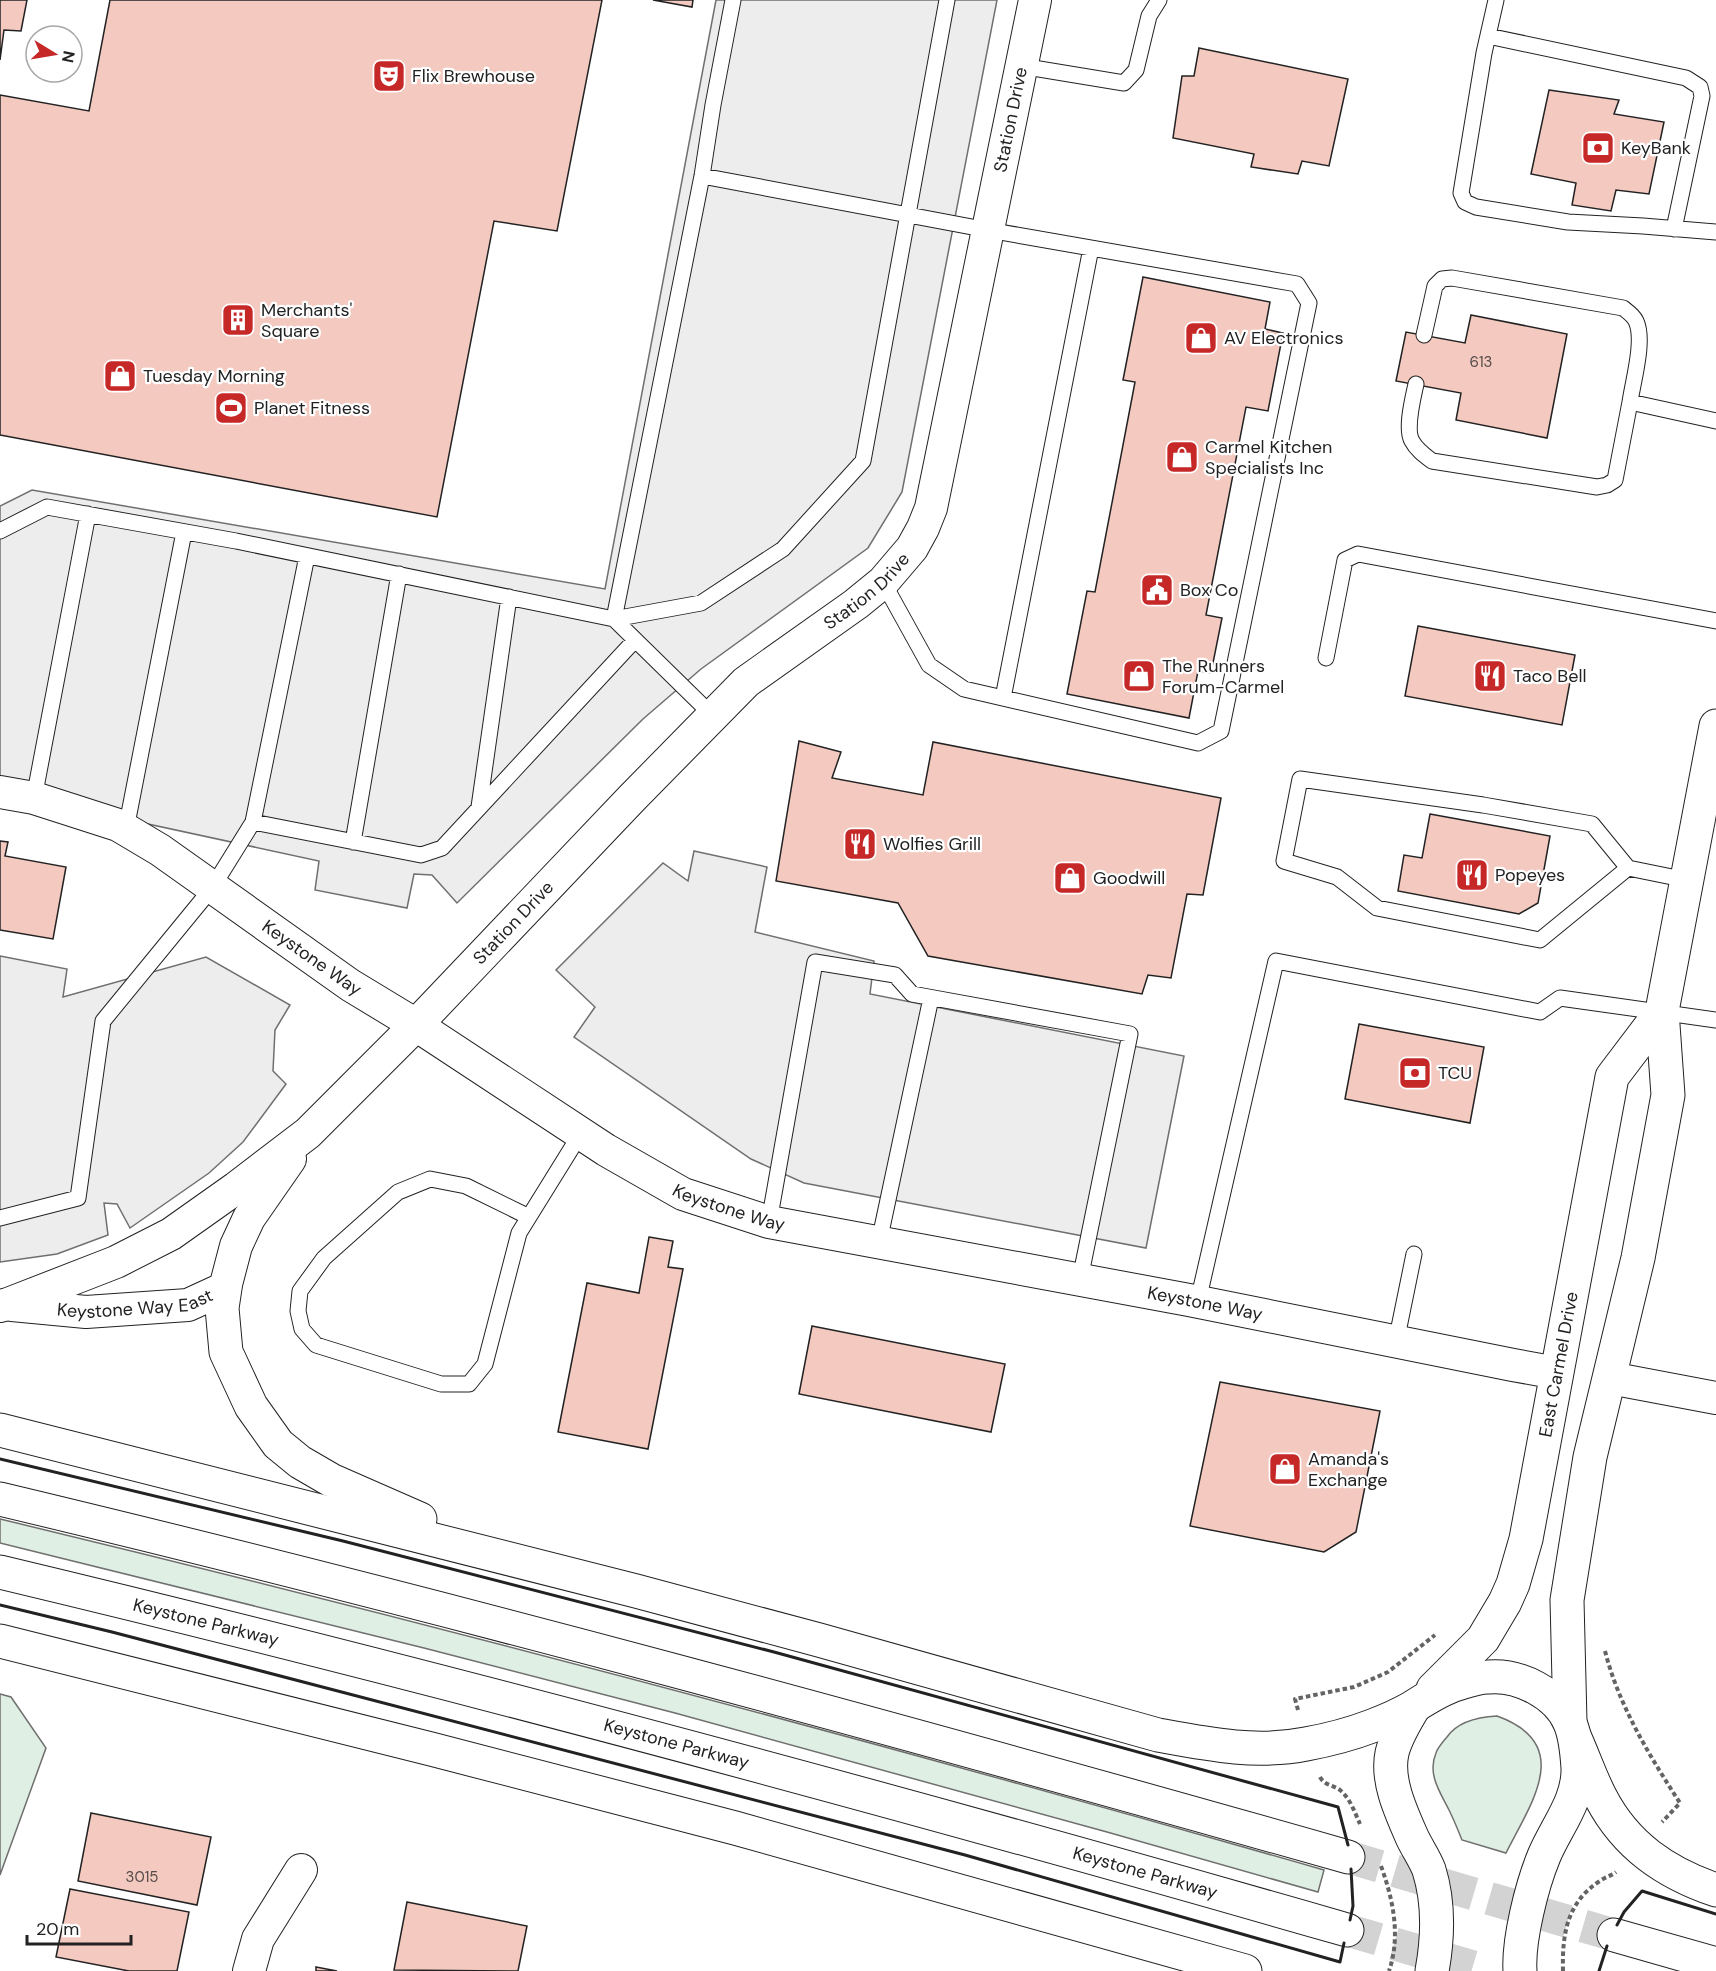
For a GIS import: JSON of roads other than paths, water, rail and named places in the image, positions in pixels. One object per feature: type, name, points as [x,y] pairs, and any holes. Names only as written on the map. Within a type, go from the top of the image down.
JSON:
[{"type":"main road","name":"East Carmel Drive","points":[[1520,1971],[1525,1924],[1537,1876],[1554,1835],[1565,1817],[1576,1785],[1578,1771],[1573,1730],[1567,1600],[1590,1456],[1638,1258],[1668,1095],[1662,1011],[1687,880],[1712,774],[1716,726]]},
{"type":"main road","name":"East Carmel Drive","points":[[1418,1703],[1484,1639],[1513,1584],[1526,1539],[1612,1077],[1662,1011]]},
{"type":"main road","points":[[225,1288],[222,1308],[226,1352],[250,1406],[278,1444],[300,1462],[331,1480],[515,1559]]},
{"type":"main road","points":[[0,1430],[515,1559],[819,1640],[1158,1735],[1197,1742],[1235,1748],[1273,1749],[1307,1744],[1372,1726],[1455,1684],[1488,1677],[1505,1678],[1532,1686],[1558,1705],[1573,1730],[1601,1797],[1614,1820],[1638,1848],[1666,1869],[1716,1890]]},
{"type":"main road","points":[[0,1499],[301,1573],[670,1669],[1348,1857]]},
{"type":"main road","name":"Keystone Parkway","points":[[0,1572],[249,1633],[728,1757],[1101,1859],[1347,1930]]},
{"type":"main road","points":[[0,1641],[712,1822],[1245,1971]]},
{"type":"main road","points":[[1418,1703],[1398,1735],[1392,1754],[1391,1779],[1400,1806],[1429,1869],[1437,1924],[1432,1971]]},
{"type":"main road","points":[[1614,1935],[1716,1964]]},
{"type":"street","name":"Station Drive","points":[[416,1025],[632,798],[747,682],[856,604],[883,582],[912,549],[931,508],[1035,0]]},
{"type":"street","name":"Keystone Way","points":[[0,792],[34,798],[126,829],[160,850],[350,985],[416,1025],[606,1150],[683,1194],[769,1222],[1198,1301],[1557,1373]]},
{"type":"street","name":"Keystone Way East","points":[[4,1305],[116,1262],[171,1234],[308,1133],[416,1025]]},
{"type":"street","name":"Keystone Way East","points":[[4,1305],[86,1312],[188,1305],[225,1288],[236,1246],[249,1218],[308,1133]]},
{"type":"street","points":[[1610,1378],[1716,1398]]},
{"type":"street","points":[[249,1971],[258,1939],[301,1870]]},
{"type":"lane","points":[[614,619],[702,176],[733,0]]},
{"type":"lane","points":[[0,531],[47,507],[399,574],[614,619],[701,603],[783,549],[863,461],[947,0]]},
{"type":"lane","points":[[1021,66],[1124,83],[1136,70],[1149,16],[1159,0]]},
{"type":"lane","points":[[1496,0],[1484,53],[1461,193],[1465,202],[1476,207],[1568,222],[1716,232]]},
{"type":"lane","points":[[1488,36],[1686,78],[1700,87],[1702,96],[1674,228]]},
{"type":"lane","points":[[702,176],[988,230],[1297,284],[1309,303],[1221,731],[1198,743],[964,689],[929,665],[883,582]]},
{"type":"lane","points":[[1003,698],[1091,248]]},
{"type":"lane","points":[[1416,384],[1410,418],[1410,438],[1418,450],[1432,461],[1598,487],[1606,486],[1615,480],[1639,338],[1633,315],[1623,308],[1452,278],[1442,279],[1435,286],[1424,335]]},
{"type":"lane","points":[[1630,402],[1716,421]]},
{"type":"lane","points":[[34,798],[88,514]]},
{"type":"lane","points":[[126,829],[184,532]]},
{"type":"lane","points":[[1326,658],[1345,560],[1358,554],[1716,621]]},
{"type":"lane","points":[[0,1218],[78,1198],[103,1021],[212,888],[253,822],[307,556]]},
{"type":"lane","points":[[353,842],[399,574]]},
{"type":"lane","points":[[479,807],[509,597]]},
{"type":"lane","points":[[614,619],[713,716]]},
{"type":"lane","points":[[253,822],[421,855],[442,848],[635,640]]},
{"type":"lane","points":[[1628,868],[1540,940],[1377,908],[1337,877],[1284,861],[1300,779],[1483,805],[1592,824],[1628,868],[1687,880]]},
{"type":"lane","points":[[1198,1301],[1276,961],[1540,1012],[1560,998],[1716,1020]]},
{"type":"lane","points":[[769,1222],[815,962],[895,975],[912,994],[1130,1034],[1080,1279]]},
{"type":"lane","points":[[879,1242],[931,998]]},
{"type":"lane","points":[[530,1217],[466,1186],[430,1179],[398,1192],[324,1258],[300,1291],[298,1311],[302,1329],[316,1345],[441,1384],[469,1383],[485,1364],[519,1233],[530,1217],[581,1133]]},
{"type":"lane","points":[[1396,1342],[1414,1254]]},
{"type":"tunnel","points":[[1348,1857],[1614,1935]]},
{"type":"tunnel","points":[[1347,1930],[1487,1971]]},
{"type":"place","name":"Flix Brewhouse","points":[[389,76]]},
{"type":"place","name":"KeyBank","points":[[1598,148]]},
{"type":"place","name":"Merchants' Square","points":[[238,320]]},
{"type":"place","name":"AV Electronics","points":[[1201,338]]},
{"type":"place","name":"Tuesday Morning","points":[[120,376]]},
{"type":"place","name":"Planet Fitness","points":[[231,408]]},
{"type":"place","name":"Carmel Kitchen Specialists Inc","points":[[1182,457]]},
{"type":"place","name":"Box Co","points":[[1157,590]]},
{"type":"place","name":"The Runners Forum-Carmel","points":[[1139,676]]},
{"type":"place","name":"Taco Bell","points":[[1490,676]]},
{"type":"place","name":"Wolfies Grill","points":[[860,844]]},
{"type":"place","name":"Popeyes","points":[[1472,875]]},
{"type":"place","name":"Goodwill","points":[[1070,878]]},
{"type":"place","name":"TCU","points":[[1415,1073]]},
{"type":"place","name":"Amanda's Exchange","points":[[1285,1469]]}]
